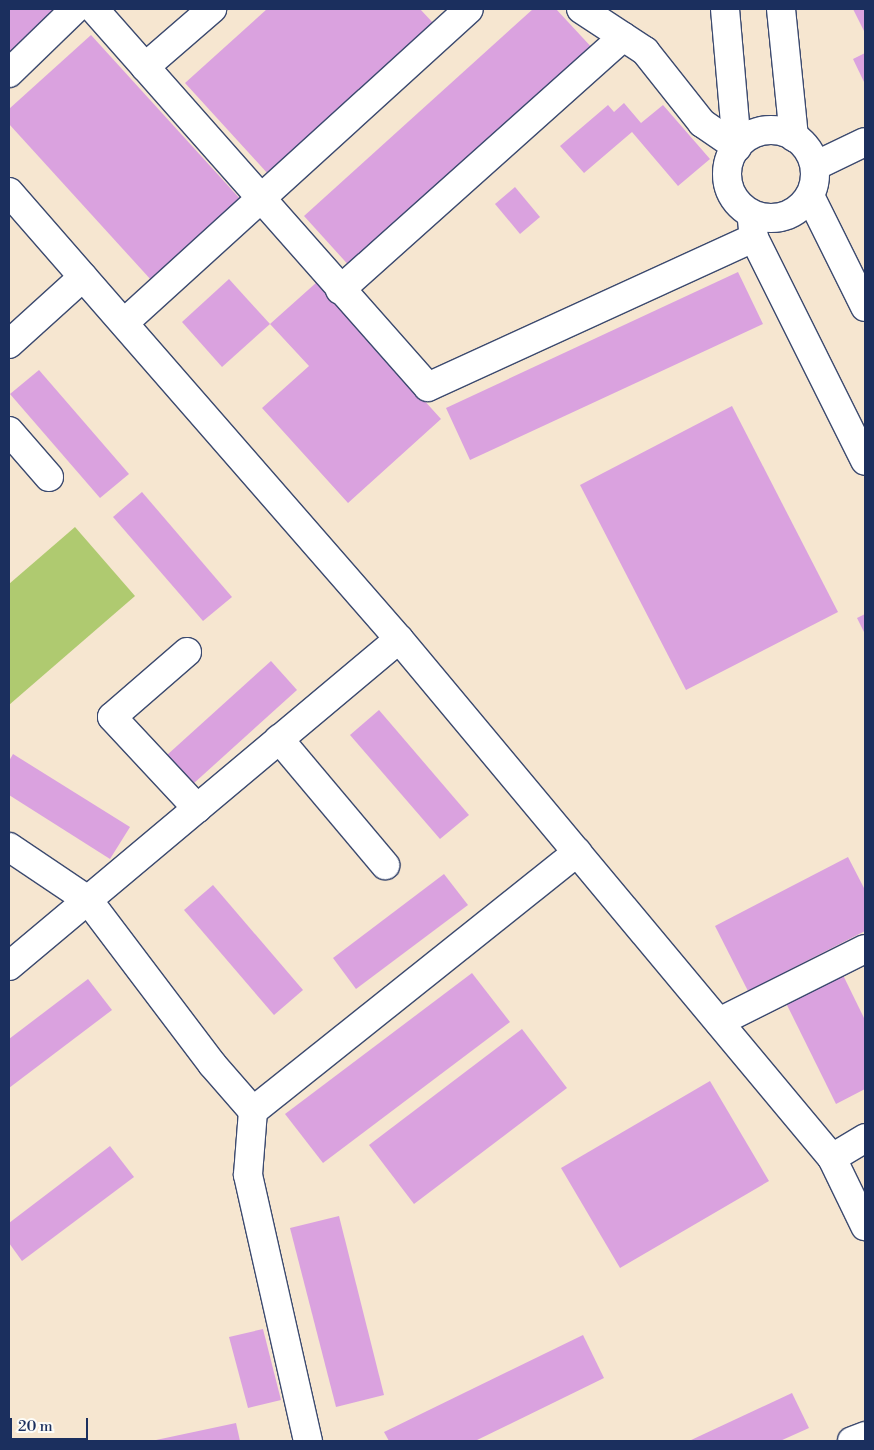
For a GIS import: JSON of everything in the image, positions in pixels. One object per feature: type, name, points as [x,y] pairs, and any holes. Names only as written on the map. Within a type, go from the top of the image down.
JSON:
[{"type":"street","points":[[9,73],[75,9]]},
{"type":"street","points":[[94,9],[259,199],[428,387],[752,225],[777,218],[802,206],[810,196],[815,166],[808,149],[794,136],[770,130],[746,138],[730,158],[728,183],[752,225],[865,461]]},
{"type":"street","points":[[145,67],[212,9]]},
{"type":"street","points":[[124,324],[469,9]]},
{"type":"street","points":[[581,9],[645,51],[702,123],[737,147]]},
{"type":"street","points":[[725,9],[737,147]]},
{"type":"street","points":[[780,9],[794,136]]},
{"type":"street","points":[[340,290],[624,37]]},
{"type":"street","points":[[815,166],[865,142]]},
{"type":"street","points":[[9,192],[399,639],[832,1158],[865,1226]]},
{"type":"street","points":[[810,196],[865,307]]},
{"type":"street","points":[[9,344],[83,277]]},
{"type":"street","points":[[9,431],[49,477]]},
{"type":"street","points":[[9,966],[399,639]]},
{"type":"street","points":[[187,652],[112,717],[197,808]]},
{"type":"street","points":[[279,739],[386,865]]},
{"type":"street","points":[[9,847],[88,900],[212,1064],[253,1111],[248,1174],[308,1441]]},
{"type":"street","points":[[253,1111],[576,852]]},
{"type":"street","points":[[719,1022],[865,949]]},
{"type":"street","points":[[832,1158],[865,1138]]},
{"type":"street","points":[[852,1441],[865,1436]]},
{"type":"green space","points":[[75,527],[135,596],[9,705],[9,584]]},
{"type":"building","points":[[9,9],[70,9],[9,64]]},
{"type":"building","points":[[267,9],[420,9],[435,25],[269,175],[185,83]]},
{"type":"building","points":[[533,9],[556,9],[595,51],[353,270],[304,216]]},
{"type":"building","points":[[853,9],[865,9],[865,33]]},
{"type":"building","points":[[91,35],[242,201],[152,281],[9,124],[9,109]]},
{"type":"building","points":[[865,53],[865,84],[853,59]]},
{"type":"building","points":[[624,103],[641,123],[663,105],[710,159],[678,186],[632,132],[584,173],[560,146],[608,105],[614,112]]},
{"type":"building","points":[[515,187],[540,217],[520,234],[495,204]]},
{"type":"building","points":[[738,272],[763,324],[470,460],[446,408]]},
{"type":"building","points":[[229,279],[270,324],[222,367],[182,322]]},
{"type":"building","points":[[317,282],[441,419],[348,503],[262,408],[309,366],[270,324]]},
{"type":"building","points":[[39,370],[129,474],[100,498],[10,394]]},
{"type":"building","points":[[732,406],[838,612],[686,690],[580,485]]},
{"type":"building","points":[[142,492],[232,597],[203,621],[113,517]]},
{"type":"building","points":[[865,614],[865,634],[857,618]]},
{"type":"building","points":[[271,661],[297,690],[193,784],[167,755]]},
{"type":"building","points":[[379,710],[469,815],[440,839],[350,735]]},
{"type":"building","points":[[13,754],[130,827],[110,859],[9,795],[9,761]]},
{"type":"building","points":[[848,857],[865,890],[865,931],[748,991],[715,926]]},
{"type":"building","points":[[444,874],[468,905],[356,989],[333,958]]},
{"type":"building","points":[[213,885],[303,990],[274,1015],[184,910]]},
{"type":"building","points":[[841,971],[865,1020],[865,1089],[836,1104],[784,999]]},
{"type":"building","points":[[472,973],[510,1022],[323,1163],[285,1114]]},
{"type":"building","points":[[88,979],[112,1010],[9,1088],[9,1039]]},
{"type":"building","points":[[522,1029],[567,1088],[414,1204],[369,1145]]},
{"type":"building","points":[[710,1081],[769,1181],[620,1268],[561,1168]]},
{"type":"building","points":[[110,1146],[134,1177],[22,1261],[9,1243],[9,1223]]},
{"type":"building","points":[[339,1216],[384,1395],[336,1407],[290,1228]]},
{"type":"building","points":[[263,1329],[281,1400],[248,1408],[229,1337]]},
{"type":"building","points":[[583,1335],[604,1378],[475,1441],[389,1441],[384,1432]]},
{"type":"building","points":[[792,1393],[809,1428],[780,1441],[689,1441]]},
{"type":"building","points":[[236,1423],[240,1441],[156,1441],[156,1440]]}]
